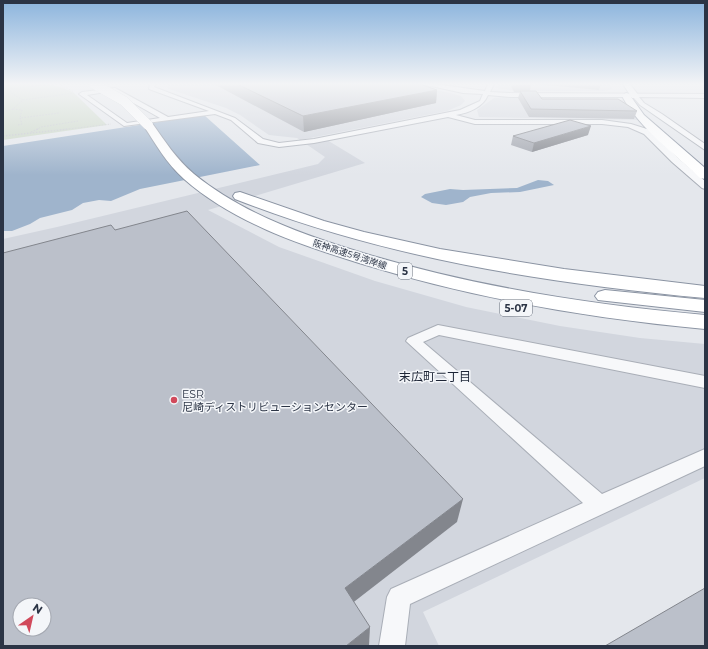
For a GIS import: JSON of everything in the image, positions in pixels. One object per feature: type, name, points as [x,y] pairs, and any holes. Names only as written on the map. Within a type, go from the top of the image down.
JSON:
[{"type":"highway","name":"阪神高速5号湾岸線","points":[[139,114],[171,159],[206,190],[246,213],[301,238],[370,261],[449,282],[538,300],[645,316],[705,322]]},
{"type":"highway","name":"阪神高速5号湾岸線","points":[[153,114],[197,166],[240,196],[288,218],[342,239],[455,270],[590,294],[705,306]]},
{"type":"highway","points":[[641,114],[668,134],[701,164],[705,177]]},
{"type":"highway","points":[[651,114],[668,134]]},
{"type":"highway","name":"5-07","points":[[171,159],[176,171],[215,203],[275,236],[332,260],[404,282],[494,304],[600,323],[705,335]]},
{"type":"highway","points":[[240,196],[317,224],[434,254],[538,271],[705,292]]},
{"type":"street","points":[[111,114],[126,125],[200,114]]},
{"type":"street","points":[[158,114],[166,119]]},
{"type":"street","points":[[222,114],[233,120],[261,141],[279,145],[314,141],[449,115],[475,122],[612,122],[630,125],[647,132],[675,160],[705,186]]},
{"type":"street","points":[[657,114],[705,148]]},
{"type":"street","points":[[600,505],[413,341],[438,330],[705,382]]},
{"type":"street","points":[[392,646],[399,597],[705,457]]},
{"type":"path","points":[[18,125],[22,124],[20,118],[21,114]]},
{"type":"path","points":[[20,118],[49,114]]},
{"type":"path","points":[[30,132],[41,127],[78,121]]},
{"type":"path","points":[[3,136],[124,123]]},
{"type":"shaded area","points":[[239,114],[430,114],[300,140],[297,138],[269,135]]},
{"type":"shaded area","points":[[478,114],[634,114],[638,120],[479,117]]},
{"type":"shaded area","name":"ESR 尼崎ディストリビューションセンター","points":[[327,140],[365,163],[208,210],[279,247],[375,281],[466,307],[560,326],[640,338],[705,344],[705,478],[423,612],[439,646],[3,646],[3,239],[318,164],[325,157],[306,144]]},
{"type":"green space","points":[[3,114],[96,114],[107,125],[3,140]]},
{"type":"water","points":[[204,115],[260,165],[140,189],[111,201],[99,200],[83,203],[72,210],[40,218],[30,224],[12,231],[3,231],[3,146]]},
{"type":"water","points":[[538,180],[548,181],[554,185],[520,192],[491,193],[470,197],[463,202],[446,205],[432,203],[421,197],[425,194],[450,189],[517,188]]},
{"type":"building","points":[[299,114],[312,114],[303,116]]},
{"type":"building","points":[[570,120],[591,126],[534,143],[513,136]]},
{"type":"building","name":"ESR 尼崎ディストリビューションセンター","points":[[187,211],[463,499],[345,588],[370,627],[346,646],[3,646],[3,253],[111,225],[115,230]]},
{"type":"building","points":[[705,588],[705,646],[605,646]]},
{"type":"place","name":"ESR 尼崎ディストリビューションセンター","points":[[174,400]]},
{"type":"district","name":"末広町二丁目","points":[[435,376]]}]
